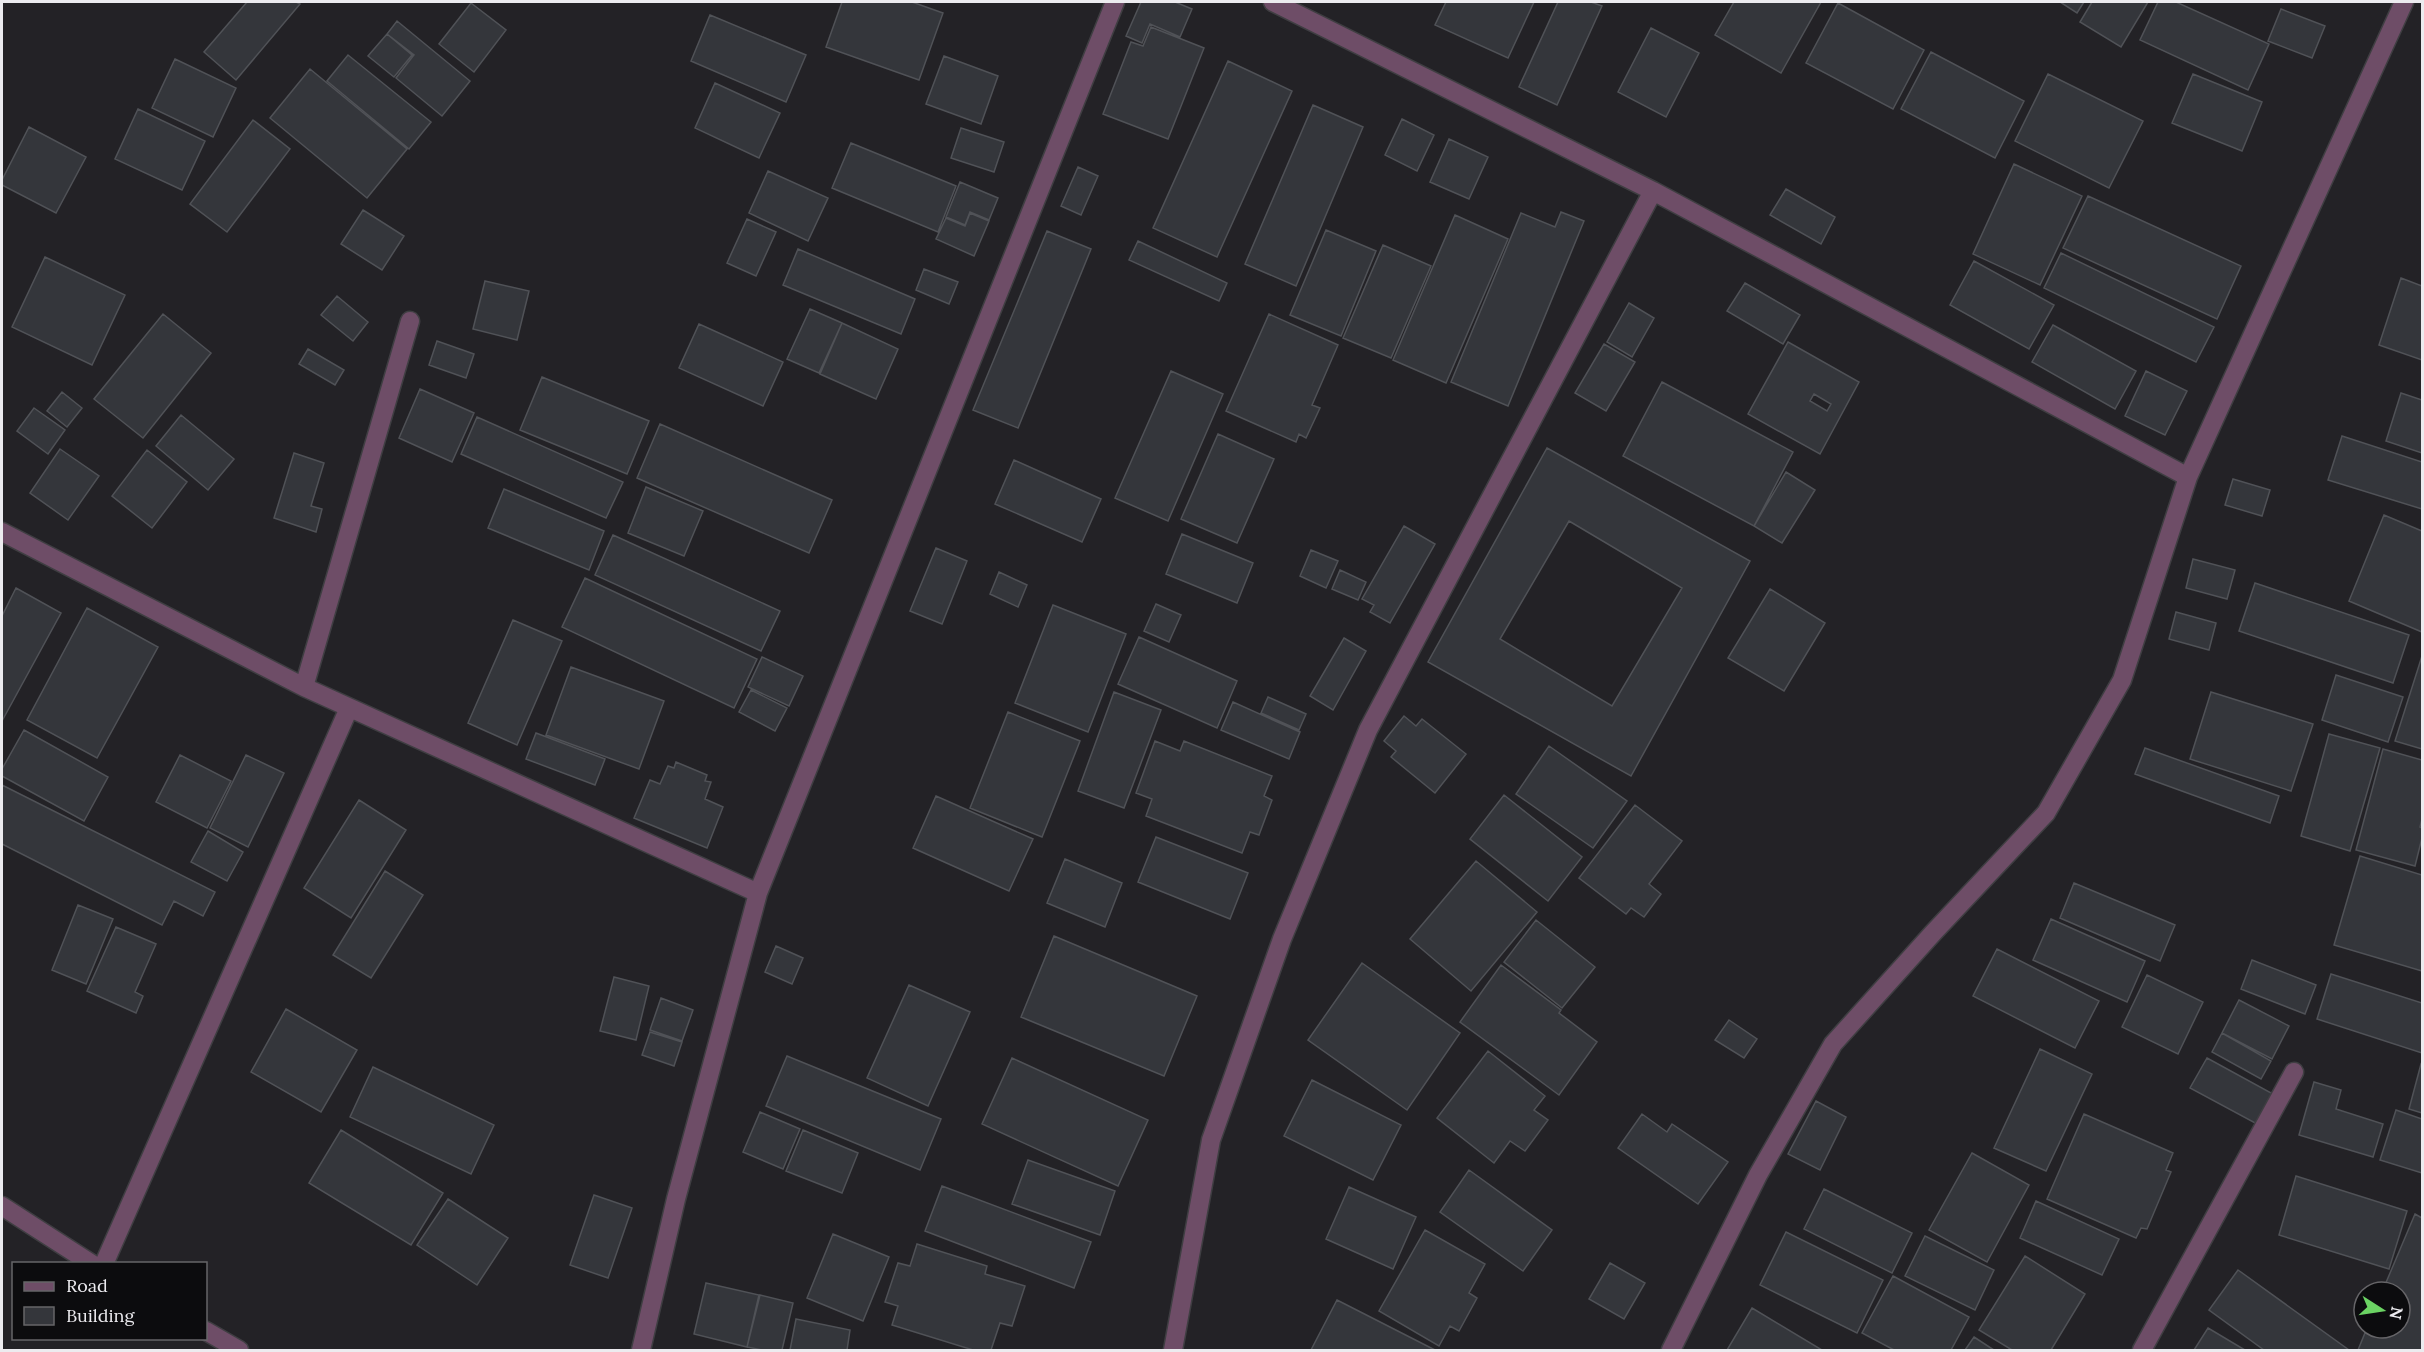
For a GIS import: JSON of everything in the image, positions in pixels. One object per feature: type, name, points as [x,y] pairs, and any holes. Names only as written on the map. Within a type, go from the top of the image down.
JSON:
[{"type":"street","points":[[641,1350],[676,1199],[758,893],[1116,2]]},
{"type":"street","points":[[1273,2],[1653,191],[2188,477]]},
{"type":"street","points":[[1671,1350],[1758,1175],[1833,1044],[1941,924],[2046,813],[2122,680],[2188,477],[2404,2]]},
{"type":"street","points":[[1173,1350],[1211,1140],[1282,939],[1368,730],[1653,191]]},
{"type":"street","points":[[304,687],[410,321]]},
{"type":"street","points":[[2,532],[304,687],[758,893]]},
{"type":"street","points":[[104,1262],[349,708]]},
{"type":"street","points":[[2142,1350],[2294,1072]]},
{"type":"street","points":[[2,1206],[90,1262]]},
{"type":"street","points":[[207,1332],[239,1350]]},
{"type":"building","points":[[247,2],[296,2],[300,4],[236,80],[204,52]]},
{"type":"building","points":[[842,2],[912,2],[943,13],[919,80],[826,47]]},
{"type":"building","points":[[1141,2],[1175,2],[1192,9],[1180,37],[1150,24],[1142,43],[1126,36]]},
{"type":"building","points":[[1446,2],[1534,2],[1508,58],[1435,25]]},
{"type":"building","points":[[1558,2],[1591,2],[1602,6],[1557,105],[1519,87]]},
{"type":"building","points":[[1734,2],[1821,2],[1781,73],[1715,35]]},
{"type":"building","points":[[2060,2],[2084,2],[2077,13]]},
{"type":"building","points":[[2092,2],[2148,2],[2121,47],[2080,22]]},
{"type":"building","points":[[2158,2],[2176,2],[2269,44],[2248,90],[2140,40]]},
{"type":"building","points":[[471,3],[506,30],[474,72],[439,44]]},
{"type":"building","points":[[1838,3],[1924,50],[1893,109],[1806,63]]},
{"type":"building","points":[[2281,9],[2325,26],[2312,58],[2268,41]]},
{"type":"building","points":[[710,15],[806,55],[786,102],[691,61]]},
{"type":"building","points":[[397,21],[470,81],[442,116],[396,78],[414,55],[387,34]]},
{"type":"building","points":[[1151,27],[1204,48],[1168,139],[1103,114],[1131,42],[1143,46]]},
{"type":"building","points":[[1651,28],[1699,53],[1666,117],[1618,92]]},
{"type":"building","points":[[387,34],[412,55],[394,77],[368,56]]},
{"type":"building","points":[[1931,52],[2024,101],[1995,158],[1901,109]]},
{"type":"building","points":[[348,55],[431,122],[409,149],[327,81]]},
{"type":"building","points":[[944,56],[998,76],[981,124],[926,104]]},
{"type":"building","points":[[175,59],[236,88],[213,137],[152,108]]},
{"type":"building","points":[[1228,61],[1292,91],[1217,257],[1153,228]]},
{"type":"building","points":[[310,69],[407,149],[367,198],[270,118]]},
{"type":"building","points":[[2048,74],[2143,121],[2109,188],[2015,141]]},
{"type":"building","points":[[2193,74],[2262,102],[2242,151],[2172,123]]},
{"type":"building","points":[[715,83],[780,113],[759,158],[695,128]]},
{"type":"building","points":[[1313,105],[1363,127],[1296,286],[1245,264]]},
{"type":"building","points":[[138,109],[205,141],[182,190],[115,159]]},
{"type":"building","points":[[1402,119],[1434,135],[1417,171],[1385,155]]},
{"type":"building","points":[[253,120],[290,149],[227,232],[190,204]]},
{"type":"building","points":[[29,127],[86,157],[56,213],[2,185],[2,180]]},
{"type":"building","points":[[961,128],[1004,142],[994,172],[951,158]]},
{"type":"building","points":[[1449,139],[1488,157],[1469,199],[1430,182]]},
{"type":"building","points":[[851,143],[956,186],[938,232],[832,188]]},
{"type":"building","points":[[2014,164],[2082,196],[2040,285],[1973,254]]},
{"type":"building","points":[[1078,167],[1098,176],[1081,215],[1061,206]]},
{"type":"building","points":[[768,171],[828,198],[808,241],[749,213]]},
{"type":"building","points":[[960,182],[998,198],[989,220],[970,212],[965,225],[946,217]]},
{"type":"building","points":[[1786,189],[1835,217],[1821,244],[1770,215]]},
{"type":"building","points":[[2088,196],[2241,266],[2217,319],[2063,248]]},
{"type":"building","points":[[363,210],[404,236],[382,270],[341,244]]},
{"type":"building","points":[[1561,212],[1584,221],[1508,406],[1451,382],[1521,213],[1555,227]]},
{"type":"building","points":[[970,213],[989,221],[974,256],[936,239],[946,218],[965,226]]},
{"type":"building","points":[[1455,215],[1508,239],[1446,383],[1393,360]]},
{"type":"building","points":[[747,219],[776,232],[756,276],[727,263]]},
{"type":"building","points":[[1326,230],[1376,251],[1341,336],[1290,315]]},
{"type":"building","points":[[1047,231],[1091,249],[1018,428],[973,410]]},
{"type":"building","points":[[1138,241],[1227,283],[1219,301],[1129,260]]},
{"type":"building","points":[[1383,245],[1431,266],[1391,358],[1343,338]]},
{"type":"building","points":[[798,249],[915,299],[901,334],[783,285]]},
{"type":"building","points":[[2061,253],[2214,327],[2196,362],[2044,288]]},
{"type":"building","points":[[45,257],[125,295],[92,365],[12,327]]},
{"type":"building","points":[[1974,261],[2054,305],[2029,349],[1950,305]]},
{"type":"building","points":[[924,269],[958,282],[949,304],[916,290]]},
{"type":"building","points":[[2401,278],[2422,286],[2422,360],[2379,345]]},
{"type":"building","points":[[485,281],[529,291],[517,340],[473,329]]},
{"type":"building","points":[[1745,283],[1800,315],[1783,344],[1727,311]]},
{"type":"building","points":[[337,296],[368,322],[353,341],[321,315]]},
{"type":"building","points":[[1629,303],[1654,318],[1632,357],[1607,342]]},
{"type":"building","points":[[810,309],[842,323],[819,373],[787,359]]},
{"type":"building","points":[[163,314],[211,353],[143,438],[94,399]]},
{"type":"building","points":[[1269,314],[1338,345],[1312,405],[1320,408],[1306,438],[1299,434],[1296,442],[1226,411]]},
{"type":"building","points":[[842,323],[898,349],[876,399],[820,374]]},
{"type":"building","points":[[699,324],[783,362],[763,406],[679,368]]},
{"type":"building","points":[[2053,325],[2136,371],[2115,409],[2032,362]]},
{"type":"building","points":[[437,341],[474,354],[466,378],[429,365]]},
{"type":"building","points":[[1788,342],[1859,382],[1820,454],[1748,414]],"holes":[[[1814,394],[1831,404],[1827,411],[1810,401]]]},
{"type":"building","points":[[1604,344],[1635,362],[1606,411],[1575,393]]},
{"type":"building","points":[[308,349],[344,370],[335,385],[299,364]]},
{"type":"building","points":[[1171,371],[1223,394],[1168,521],[1115,498]]},
{"type":"building","points":[[2146,371],[2187,391],[2165,435],[2125,416]]},
{"type":"building","points":[[542,377],[649,421],[627,474],[520,430]]},
{"type":"building","points":[[1662,382],[1793,452],[1754,526],[1623,456]]},
{"type":"building","points":[[420,389],[474,413],[452,462],[399,438]]},
{"type":"building","points":[[62,392],[82,408],[67,427],[47,411]]},
{"type":"building","points":[[2401,393],[2422,400],[2422,453],[2386,441]]},
{"type":"building","points":[[34,408],[65,430],[48,454],[17,431]]},
{"type":"building","points":[[181,415],[234,459],[208,490],[156,446]]},
{"type":"building","points":[[477,417],[623,482],[606,518],[461,454]]},
{"type":"building","points":[[660,424],[832,500],[809,553],[637,478]]},
{"type":"building","points":[[1218,434],[1274,459],[1237,543],[1181,519]]},
{"type":"building","points":[[2342,436],[2422,462],[2422,509],[2328,480]]},
{"type":"building","points":[[1547,448],[1750,561],[1631,776],[1428,662]],"holes":[[[1569,521],[1682,588],[1612,706],[1500,639]]]},
{"type":"building","points":[[60,449],[99,476],[68,520],[30,493]]},
{"type":"building","points":[[147,450],[187,482],[152,528],[112,496]]},
{"type":"building","points":[[294,453],[324,463],[311,506],[322,509],[316,532],[274,518]]},
{"type":"building","points":[[1014,460],[1101,499],[1082,542],[995,504]]},
{"type":"building","points":[[1786,472],[1815,490],[1782,543],[1754,526]]},
{"type":"building","points":[[2233,479],[2270,490],[2262,516],[2225,505]]},
{"type":"building","points":[[646,487],[703,511],[684,556],[628,533]]},
{"type":"building","points":[[504,489],[604,531],[589,570],[488,528]]},
{"type":"building","points":[[2384,515],[2422,531],[2422,632],[2349,601]]},
{"type":"building","points":[[1404,526],[1435,544],[1390,623],[1370,612],[1374,605],[1362,599]]},
{"type":"building","points":[[1182,534],[1253,563],[1237,603],[1166,574]]},
{"type":"building","points":[[613,535],[780,611],[761,651],[595,575]]},
{"type":"building","points":[[936,548],[967,561],[942,624],[910,611]]},
{"type":"building","points":[[1311,550],[1338,561],[1326,588],[1300,576]]},
{"type":"building","points":[[2193,559],[2235,570],[2227,599],[2186,588]]},
{"type":"building","points":[[1340,570],[1366,582],[1358,600],[1332,589]]},
{"type":"building","points":[[999,572],[1027,585],[1018,607],[990,594]]},
{"type":"building","points":[[585,578],[757,659],[734,708],[562,627]]},
{"type":"building","points":[[2255,583],[2409,635],[2393,683],[2239,631]]},
{"type":"building","points":[[16,588],[61,613],[2,721],[2,616]]},
{"type":"building","points":[[1770,589],[1825,623],[1784,691],[1728,658]]},
{"type":"building","points":[[1156,604],[1181,615],[1169,642],[1144,631]]},
{"type":"building","points":[[1053,605],[1126,634],[1088,732],[1015,703]]},
{"type":"building","points":[[87,608],[158,647],[97,758],[27,720]]},
{"type":"building","points":[[2176,612],[2216,623],[2209,650],[2169,639]]},
{"type":"building","points":[[513,620],[562,641],[517,745],[468,723]]},
{"type":"building","points":[[1139,637],[1237,681],[1217,728],[1118,684]]},
{"type":"building","points":[[1344,638],[1366,651],[1333,710],[1310,696]]},
{"type":"building","points":[[2422,656],[2422,749],[2395,741]]},
{"type":"building","points":[[762,657],[803,676],[789,706],[748,687]]},
{"type":"building","points":[[571,667],[664,701],[639,769],[546,735]]},
{"type":"building","points":[[2336,675],[2403,697],[2388,742],[2322,720]]},
{"type":"building","points":[[751,690],[787,708],[775,731],[739,712]]},
{"type":"building","points":[[1114,692],[1161,710],[1124,808],[1078,791]]},
{"type":"building","points":[[2211,692],[2313,724],[2291,791],[2190,759]]},
{"type":"building","points":[[1268,697],[1306,714],[1299,730],[1261,713]]},
{"type":"building","points":[[1233,702],[1300,732],[1289,759],[1221,730]]},
{"type":"building","points":[[1008,712],[1080,741],[1042,837],[970,808]]},
{"type":"building","points":[[1404,716],[1416,726],[1422,719],[1466,754],[1435,793],[1391,757],[1396,751],[1384,741]]},
{"type":"building","points":[[24,730],[108,777],[84,821],[2,776],[2,769]]},
{"type":"building","points":[[536,733],[605,759],[595,785],[526,759]]},
{"type":"building","points":[[2329,734],[2380,748],[2350,851],[2301,836]]},
{"type":"building","points":[[1155,741],[1180,751],[1184,741],[1272,776],[1264,796],[1272,800],[1259,835],[1250,832],[1242,853],[1146,816],[1152,799],[1136,793]]},
{"type":"building","points":[[1549,746],[1627,801],[1593,848],[1516,794]]},
{"type":"building","points":[[2145,748],[2279,796],[2270,823],[2135,774]]},
{"type":"building","points":[[2383,749],[2422,760],[2420,827],[2422,838],[2415,866],[2356,850]]},
{"type":"building","points":[[180,755],[231,781],[207,828],[156,802]]},
{"type":"building","points":[[246,755],[284,773],[248,847],[210,828]]},
{"type":"building","points":[[676,762],[707,775],[705,781],[711,782],[705,799],[723,807],[707,848],[634,818],[650,780],[660,784],[668,766],[674,768]]},
{"type":"building","points":[[2,785],[215,892],[203,916],[174,901],[162,925],[2,844]]},
{"type":"building","points":[[1504,795],[1582,857],[1548,901],[1470,839]]},
{"type":"building","points":[[936,796],[1033,839],[1009,891],[913,848]]},
{"type":"building","points":[[359,800],[406,830],[351,918],[304,888]]},
{"type":"building","points":[[1635,805],[1682,841],[1649,884],[1661,894],[1644,917],[1631,908],[1626,914],[1579,878]]},
{"type":"building","points":[[208,831],[243,852],[227,881],[191,862]]},
{"type":"building","points":[[1156,837],[1248,873],[1230,919],[1138,882]]},
{"type":"building","points":[[2360,856],[2422,875],[2422,971],[2334,945]]},
{"type":"building","points":[[1065,859],[1122,883],[1105,927],[1047,903]]},
{"type":"building","points":[[1476,861],[1537,912],[1471,991],[1410,939]]},
{"type":"building","points":[[385,871],[423,895],[371,978],[333,955]]},
{"type":"building","points":[[2074,883],[2175,925],[2160,961],[2060,918]]},
{"type":"building","points":[[78,905],[113,919],[86,984],[52,970]]},
{"type":"building","points":[[2051,919],[2145,961],[2127,1002],[2033,960]]},
{"type":"building","points":[[1536,920],[1595,967],[1562,1008],[1504,962]]},
{"type":"building","points":[[116,927],[156,944],[135,992],[143,996],[136,1013],[87,991]]},
{"type":"building","points":[[1054,936],[1197,996],[1164,1076],[1021,1017]]},
{"type":"building","points":[[776,946],[803,958],[792,984],[765,972]]},
{"type":"building","points":[[1997,949],[2099,1001],[2075,1048],[1973,996]]},
{"type":"building","points":[[2252,960],[2316,985],[2305,1014],[2241,989]]},
{"type":"building","points":[[1362,963],[1460,1033],[1407,1110],[1308,1040]]},
{"type":"building","points":[[1501,965],[1561,1010],[1559,1013],[1597,1042],[1559,1095],[1460,1022]]},
{"type":"building","points":[[2331,974],[2422,1003],[2422,1053],[2317,1019]]},
{"type":"building","points":[[2147,975],[2203,1002],[2178,1054],[2122,1027]]},
{"type":"building","points":[[614,977],[649,986],[636,1040],[600,1031]]},
{"type":"building","points":[[909,985],[970,1012],[928,1106],[867,1078]]},
{"type":"building","points":[[661,998],[693,1010],[682,1041],[650,1030]]},
{"type":"building","points":[[2239,1000],[2289,1026],[2272,1059],[2222,1033]]},
{"type":"building","points":[[286,1009],[357,1050],[321,1112],[251,1072]]},
{"type":"building","points":[[1729,1020],[1757,1039],[1744,1058],[1715,1040]]},
{"type":"building","points":[[650,1032],[682,1042],[674,1066],[642,1055]]},
{"type":"building","points":[[2222,1033],[2271,1061],[2261,1079],[2212,1052]]},
{"type":"building","points":[[2040,1049],[2092,1074],[2046,1171],[1994,1148]]},
{"type":"building","points":[[1488,1051],[1545,1096],[1534,1110],[1548,1120],[1525,1151],[1510,1141],[1494,1163],[1437,1118]]},
{"type":"building","points":[[787,1056],[941,1119],[920,1170],[766,1106]]},
{"type":"building","points":[[1012,1058],[1148,1120],[1118,1186],[982,1124]]},
{"type":"building","points":[[2207,1058],[2273,1094],[2257,1124],[2190,1088]]},
{"type":"building","points":[[2422,1065],[2422,1113],[2409,1109]]},
{"type":"building","points":[[373,1067],[494,1125],[471,1174],[350,1117]]},
{"type":"building","points":[[1312,1080],[1401,1125],[1373,1180],[1284,1136]]},
{"type":"building","points":[[2314,1082],[2341,1090],[2336,1109],[2383,1124],[2373,1157],[2299,1135]]},
{"type":"building","points":[[1816,1101],[1846,1117],[1820,1170],[1788,1154]]},
{"type":"building","points":[[2396,1110],[2422,1119],[2422,1173],[2380,1160]]},
{"type":"building","points":[[760,1112],[800,1129],[783,1169],[743,1152]]},
{"type":"building","points":[[1642,1114],[1667,1132],[1672,1124],[1728,1162],[1698,1204],[1618,1148]]},
{"type":"building","points":[[2084,1114],[2173,1153],[2166,1170],[2171,1172],[2147,1229],[2141,1228],[2136,1238],[2047,1199]]},
{"type":"building","points":[[341,1130],[443,1193],[411,1245],[309,1183]]},
{"type":"building","points":[[803,1130],[858,1153],[842,1193],[786,1171]]},
{"type":"building","points":[[1972,1153],[2029,1185],[1987,1262],[1929,1230]]},
{"type":"building","points":[[1028,1160],[1115,1191],[1100,1235],[1012,1204]]},
{"type":"building","points":[[1469,1170],[1552,1230],[1523,1271],[1440,1212]]},
{"type":"building","points":[[2296,1176],[2407,1211],[2389,1269],[2279,1235]]},
{"type":"building","points":[[942,1186],[1091,1242],[1074,1288],[925,1231]]},
{"type":"building","points":[[1349,1187],[1416,1217],[1393,1269],[1326,1239]]},
{"type":"building","points":[[1824,1189],[1912,1233],[1892,1273],[1804,1229]]},
{"type":"building","points":[[594,1195],[632,1208],[608,1278],[570,1265]]},
{"type":"building","points":[[448,1199],[508,1238],[477,1285],[417,1245]]},
{"type":"building","points":[[2036,1201],[2119,1239],[2102,1275],[2020,1238]]},
{"type":"building","points":[[2415,1214],[2422,1218],[2422,1350],[2358,1350],[2362,1340],[2412,1340],[2412,1280],[2387,1280]]},
{"type":"building","points":[[1425,1230],[1485,1264],[1469,1293],[1477,1298],[1459,1331],[1450,1326],[1439,1346],[1379,1311]]},
{"type":"building","points":[[1786,1232],[1883,1280],[1857,1333],[1760,1285]]},
{"type":"building","points":[[833,1234],[889,1257],[863,1321],[807,1298]]},
{"type":"building","points":[[1925,1236],[1994,1270],[1975,1310],[1905,1276]]},
{"type":"building","points":[[917,1244],[987,1266],[985,1274],[1025,1286],[1012,1326],[1000,1323],[991,1350],[973,1350],[892,1325],[898,1306],[885,1302],[898,1263],[910,1266]]},
{"type":"building","points":[[2025,1256],[2085,1294],[2051,1350],[2012,1350],[1979,1330]]},
{"type":"building","points":[[1610,1263],[1645,1283],[1624,1319],[1589,1299]]},
{"type":"building","points":[[2238,1270],[2349,1350],[2264,1350],[2209,1310]]},
{"type":"building","points":[[1893,1276],[1969,1317],[1951,1350],[1894,1350],[1862,1333]]},
{"type":"building","points":[[706,1283],[759,1295],[747,1347],[694,1334]]},
{"type":"building","points":[[760,1295],[793,1303],[782,1350],[747,1347]]},
{"type":"building","points":[[1337,1300],[1435,1350],[1311,1350]]},
{"type":"building","points":[[1752,1308],[1822,1350],[1727,1350]]},
{"type":"building","points":[[796,1319],[850,1330],[847,1350],[790,1350]]},
{"type":"building","points":[[2208,1328],[2245,1350],[2194,1350]]},
{"type":"building","points":[[1974,1337],[1994,1350],[1965,1350]]}]
